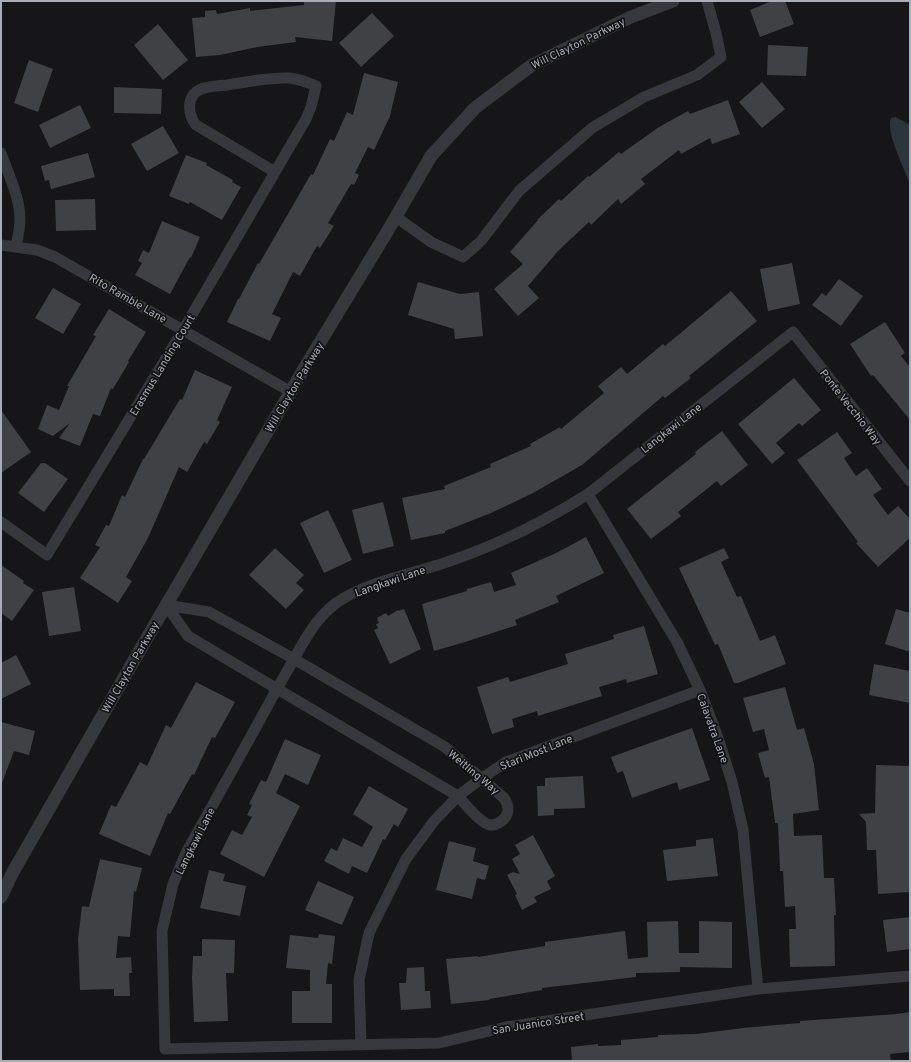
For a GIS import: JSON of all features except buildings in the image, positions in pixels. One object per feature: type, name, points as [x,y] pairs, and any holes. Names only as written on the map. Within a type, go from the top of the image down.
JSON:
[{"type":"street","name":"Will Clayton Parkway","points":[[1,897],[13,872],[166,605],[431,156],[476,108],[532,65],[631,17],[672,1]]},
{"type":"street","points":[[396,217],[431,242],[463,257],[481,241],[519,191],[592,128],[644,97],[697,75],[721,57],[707,1]]},
{"type":"street","name":"Erasmus Landing Court","points":[[1,522],[47,556],[184,330],[306,119],[312,107],[316,86],[302,80],[288,78],[272,79],[206,88],[193,96],[189,107],[192,120],[196,125],[275,172]]},
{"type":"street","points":[[1,153],[17,201],[20,217],[16,246]]},
{"type":"street","name":"Rito Ramble Lane","points":[[1,245],[37,250],[55,257],[291,392]]},
{"type":"street","name":"Ponte Vecchio Way","points":[[793,332],[910,481]]},
{"type":"street","name":"Langkawi Lane","points":[[165,1049],[162,931],[173,884],[186,853],[277,689],[316,623],[329,609],[343,598],[363,588],[446,563],[478,551],[530,528],[554,515],[588,494],[793,332]]},
{"type":"street","name":"Calavatra Lane","points":[[588,494],[677,642],[700,690],[718,738],[732,782],[743,830],[758,990]]},
{"type":"street","name":"Weitling Way","points":[[166,605],[209,612],[294,659],[445,747],[504,798],[508,804],[508,811],[505,818],[493,825],[486,824],[458,796],[188,636],[166,605]]},
{"type":"street","name":"Stari Most Lane","points":[[361,1044],[359,980],[369,933],[406,859],[434,820],[458,796],[506,762],[700,690]]},
{"type":"street","name":"Will Clayton Parkway","points":[[1,883],[13,872]]},
{"type":"street","name":"San Juanico Street","points":[[165,1049],[439,1043],[506,1027],[758,990],[910,976]]},
{"type":"shaded area","points":[[895,117],[910,126],[910,184],[893,141],[890,124],[891,118]]}]
